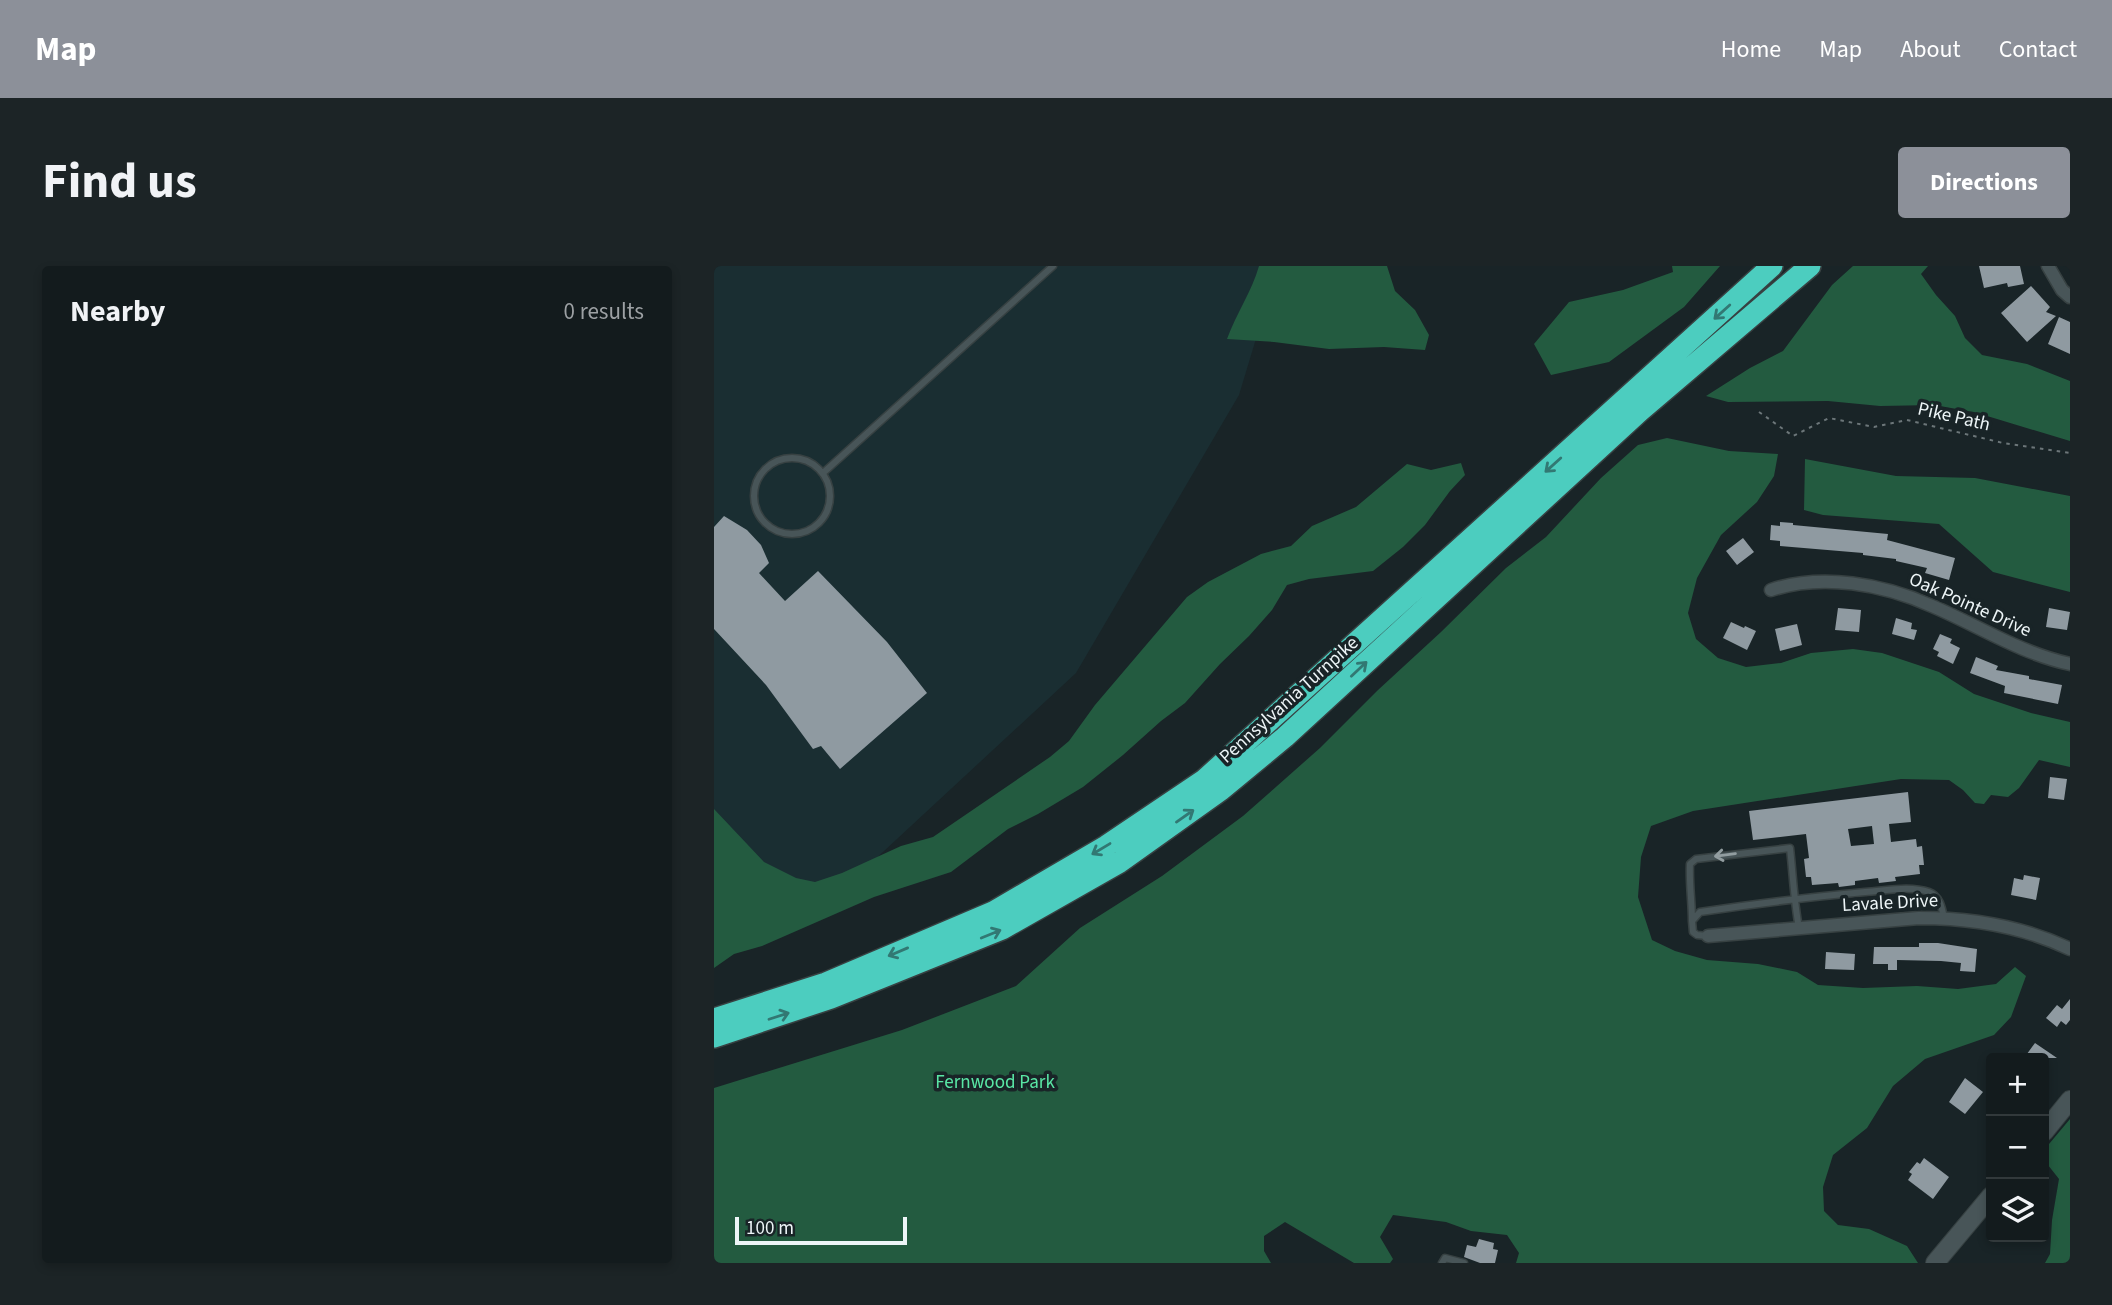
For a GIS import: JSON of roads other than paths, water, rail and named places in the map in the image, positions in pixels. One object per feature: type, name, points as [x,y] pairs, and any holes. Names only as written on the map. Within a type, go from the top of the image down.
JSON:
[{"type":"highway","name":"Pennsylvania Turnpike","points":[[714,1020],[826,982],[993,912],[1106,846],[1204,780],[1772,266]]},
{"type":"highway","name":"Pennsylvania Turnpike","points":[[714,1037],[831,998],[1002,929],[1120,862],[1221,790],[1285,737],[1640,411],[1810,266]]},
{"type":"main road","points":[[2049,1126],[2070,1100]]},
{"type":"main road","points":[[1934,1263],[1986,1202]]},
{"type":"street","points":[[2048,266],[2062,290],[2070,297]]},
{"type":"street","name":"Oak Pointe Drive","points":[[1771,590],[1806,582],[1835,582],[1884,590],[1931,605],[2047,659],[2070,664]]},
{"type":"street","name":"Lavale Drive","points":[[1708,936],[1944,918],[2011,929],[2070,949]]},
{"type":"lane","points":[[823,473],[1053,266]]},
{"type":"lane","points":[[783,458],[801,458],[823,473],[829,485],[830,498],[822,520],[800,534],[786,534],[763,522],[754,498],[755,485],[761,473],[771,464],[783,458]]},
{"type":"lane","points":[[1708,936],[1697,936],[1693,932],[1690,864],[1696,859],[1790,848],[1798,928]]},
{"type":"lane","points":[[1692,921],[1700,912],[1831,895],[1914,889],[1932,893],[1941,903],[1944,918]]},
{"type":"lane","points":[[1442,1263],[1445,1258],[1464,1263]]},
{"type":"park label","name":"Fernwood Park","points":[[995,1082]]}]
